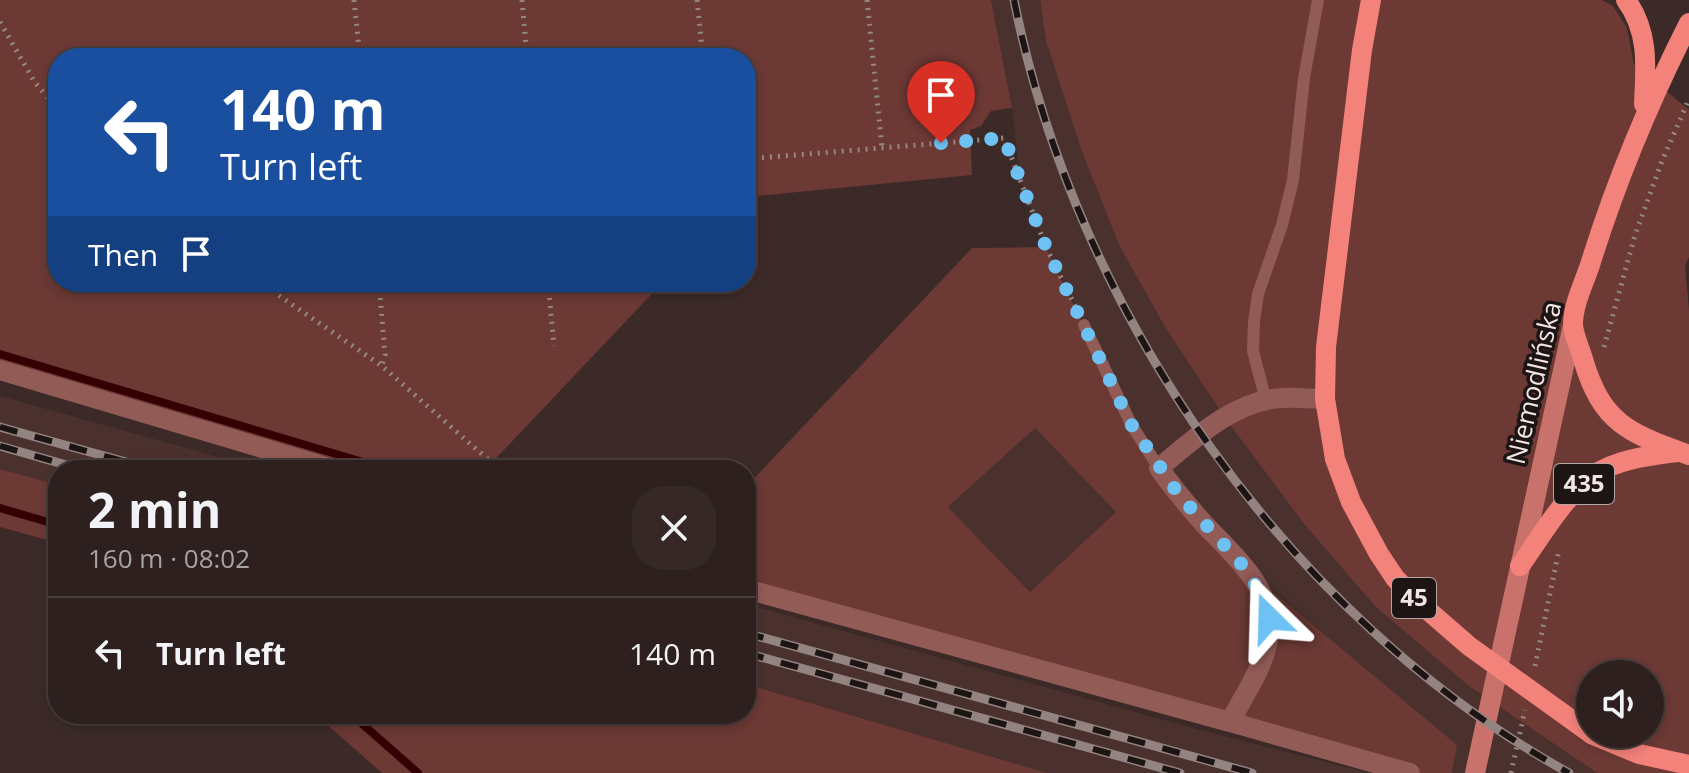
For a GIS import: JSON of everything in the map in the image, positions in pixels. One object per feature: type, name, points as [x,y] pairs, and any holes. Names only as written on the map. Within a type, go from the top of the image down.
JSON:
[{"type":"main road","name":"45","points":[[1371,0],[1362,50],[1326,347],[1325,399],[1341,479],[1372,541],[1395,578],[1416,600],[1469,646],[1576,723]]},
{"type":"main road","points":[[1626,0],[1637,15],[1644,37],[1644,116]]},
{"type":"main road","name":"Niemodlińska","points":[[1475,773],[1573,325],[1607,210],[1644,116],[1689,23]]},
{"type":"main road","points":[[1573,325],[1595,391],[1604,407],[1630,432],[1684,454]]},
{"type":"main road","name":"435","points":[[1520,566],[1562,507],[1595,474],[1639,458],[1684,454]]},
{"type":"main road","name":"45","points":[[1625,748],[1689,765]]},
{"type":"street","points":[[0,370],[302,460]]},
{"type":"street","points":[[1230,722],[1266,648],[1269,633],[1266,604],[1246,569],[1179,495],[1159,468],[1225,418],[1281,398],[1325,399]]},
{"type":"street","points":[[756,592],[1410,773]]},
{"type":"lane","points":[[1266,401],[1253,351],[1254,322],[1258,294],[1282,225],[1293,180],[1304,78],[1318,0]]},
{"type":"lane","points":[[1084,325],[1131,424],[1159,468]]},
{"type":"path","points":[[354,0],[359,48]]},
{"type":"path","points":[[522,0],[526,48]]},
{"type":"path","points":[[697,0],[702,48]]},
{"type":"path","points":[[867,0],[882,148]]},
{"type":"path","points":[[0,22],[34,81],[48,98]]},
{"type":"path","points":[[1604,354],[1607,329],[1635,235],[1689,99]]},
{"type":"path","points":[[756,158],[1004,138],[1046,247],[1084,325]]},
{"type":"path","points":[[274,292],[382,366],[489,460]]},
{"type":"path","points":[[380,292],[385,355],[382,366]]},
{"type":"path","points":[[549,292],[554,346]]},
{"type":"path","points":[[1549,599],[1560,546]]},
{"type":"path","points":[[1530,662],[1541,671]]},
{"type":"shaded area","points":[[0,0],[991,0],[1012,108],[991,111],[981,126],[970,130],[972,175],[756,196],[756,48],[48,48],[48,292],[654,292],[494,460],[302,460],[0,370]]},
{"type":"shaded area","points":[[991,0],[1040,0],[1046,41],[1081,149],[1119,245],[1165,327],[1225,418],[1469,686],[1597,773],[1452,773],[1457,745],[1246,569],[1159,468],[1046,247],[1020,179],[1012,108]]},
{"type":"shaded area","points":[[1040,0],[1602,0],[1613,6],[1627,28],[1634,64],[1689,110],[1689,257],[1685,266],[1689,310],[1689,773],[1597,773],[1469,686],[1376,607],[1305,525],[1225,418],[1165,327],[1119,245],[1081,149],[1046,41]]},
{"type":"shaded area","points":[[1046,247],[1131,424],[1246,569],[1457,745],[1452,773],[1386,773],[756,592],[756,476],[972,248]],"holes":[[[1035,428],[1116,512],[1030,592],[948,507]]]},
{"type":"shaded area","points":[[0,396],[229,460],[48,460],[48,482],[0,469]]},
{"type":"shaded area","points":[[1035,428],[1117,513],[1030,592],[948,507]]},
{"type":"shaded area","points":[[0,469],[48,482],[48,540],[0,527]]},
{"type":"shaded area","points":[[756,607],[1200,730],[1369,773],[1047,773],[756,687]]},
{"type":"shaded area","points":[[756,687],[1047,773],[382,773],[326,724],[756,724]]},
{"type":"waterway","points":[[0,354],[356,460]]},
{"type":"waterway","points":[[0,508],[48,522]]},
{"type":"waterway","points":[[362,724],[418,773]]},
{"type":"railway","points":[[1014,0],[1044,117],[1087,231],[1143,341],[1209,446],[1286,543],[1372,631],[1467,708],[1569,773]]},
{"type":"railway","points":[[0,427],[119,460]]},
{"type":"railway","points":[[0,446],[49,460]]},
{"type":"railway","points":[[756,636],[1252,773]]},
{"type":"railway","points":[[756,656],[1180,773]]},
{"type":"route","points":[[941,143],[1004,138],[1046,247],[1131,424],[1179,495],[1246,569],[1259,589],[1269,618]]}]
